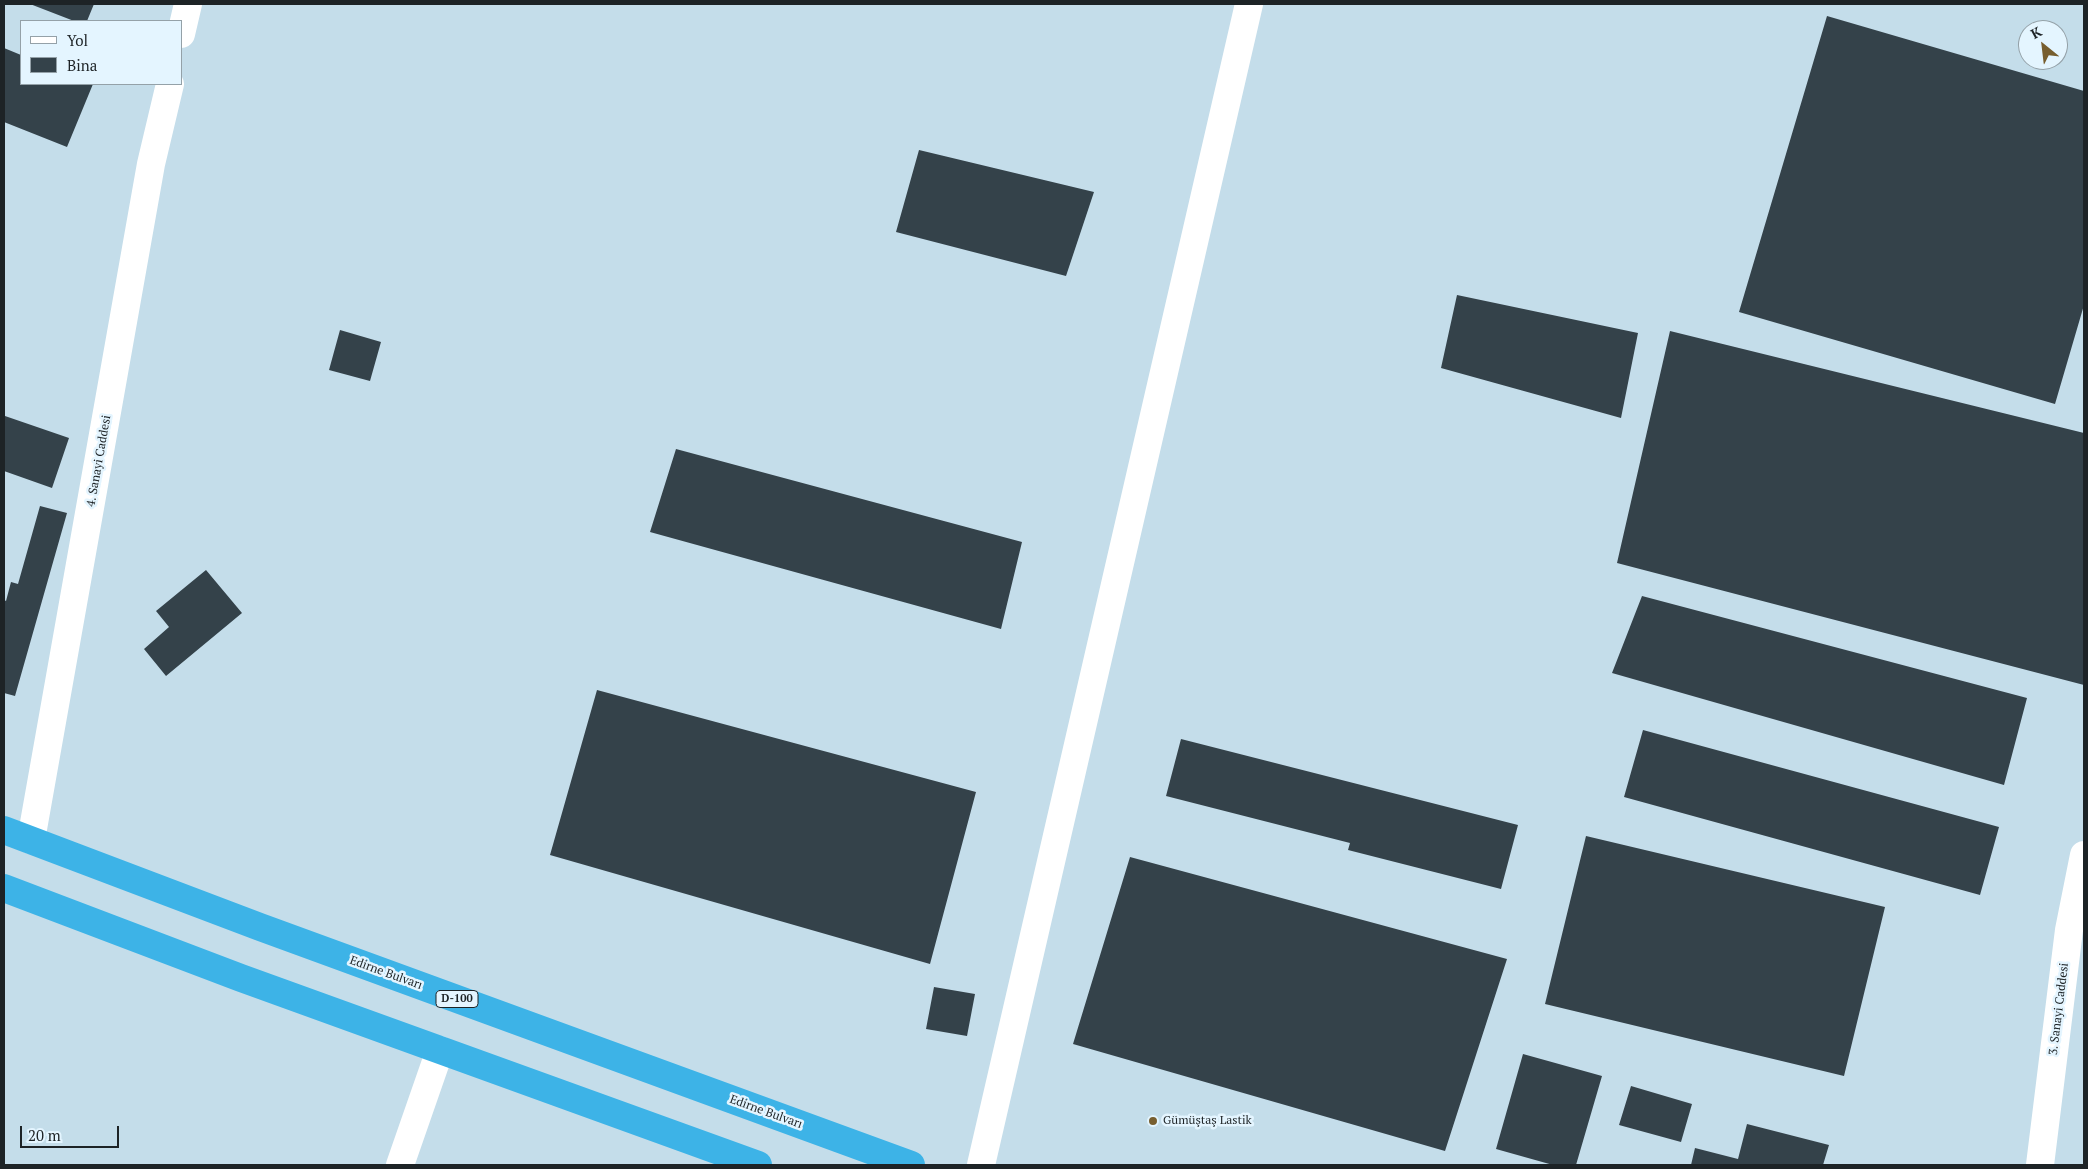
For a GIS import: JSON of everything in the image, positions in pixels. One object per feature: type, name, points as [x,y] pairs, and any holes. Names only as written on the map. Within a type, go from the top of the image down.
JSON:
[{"type":"highway","name":"Edirne Bulvarı","points":[[4,830],[260,927],[911,1165]]},
{"type":"highway","points":[[4,888],[440,1050],[758,1165]]},
{"type":"street","points":[[182,30],[188,4]]},
{"type":"street","points":[[981,1165],[1249,4]]},
{"type":"street","name":"4. Sanayi Caddesi","points":[[30,840],[152,164],[170,85]]},
{"type":"street","name":"3. Sanayi Caddesi","points":[[2040,1165],[2069,930],[2084,855]]},
{"type":"street","points":[[400,1165],[440,1050]]},
{"type":"shaded area","points":[[4,4],[2084,4],[2084,1165],[4,1165]]},
{"type":"building","points":[[30,4],[94,4],[87,20],[71,20]]},
{"type":"building","points":[[1827,16],[2084,91],[2084,305],[2055,404],[1739,312]]},
{"type":"building","points":[[4,48],[20,55],[20,85],[93,85],[67,147],[4,122]]},
{"type":"building","points":[[919,150],[1094,192],[1066,276],[896,232]]},
{"type":"building","points":[[1457,295],[1638,333],[1621,418],[1441,368]]},
{"type":"building","points":[[340,330],[381,342],[370,381],[329,370]]},
{"type":"building","points":[[1670,331],[2084,433],[2084,685],[1617,563]]},
{"type":"building","points":[[5,416],[69,438],[52,488],[4,471]]},
{"type":"building","points":[[676,449],[1022,542],[1001,629],[650,532]]},
{"type":"building","points":[[40,506],[67,513],[15,696],[4,693],[4,600],[6,601],[11,582],[18,584]]},
{"type":"building","points":[[206,570],[242,613],[166,676],[144,649],[169,627],[156,611]]},
{"type":"building","points":[[1642,596],[2027,698],[2004,785],[1612,673]]},
{"type":"building","points":[[597,690],[976,792],[930,964],[550,855]]},
{"type":"building","points":[[1643,730],[1999,827],[1980,895],[1624,797]]},
{"type":"building","points":[[1181,739],[1518,825],[1501,889],[1348,850],[1350,843],[1166,796]]},
{"type":"building","points":[[1586,836],[1885,907],[1844,1076],[1545,1004]]},
{"type":"building","points":[[1130,857],[1507,959],[1445,1151],[1073,1044]]},
{"type":"building","points":[[934,987],[975,994],[967,1036],[926,1029]]},
{"type":"building","points":[[1523,1054],[1602,1076],[1576,1165],[1553,1165],[1496,1149]]},
{"type":"building","points":[[1631,1086],[1692,1104],[1681,1142],[1619,1125]]},
{"type":"building","points":[[1747,1124],[1829,1145],[1823,1165],[1691,1165],[1695,1148],[1738,1159]]},
{"type":"place","name":"Gümüştaş Lastik","points":[[1153,1121]]}]
